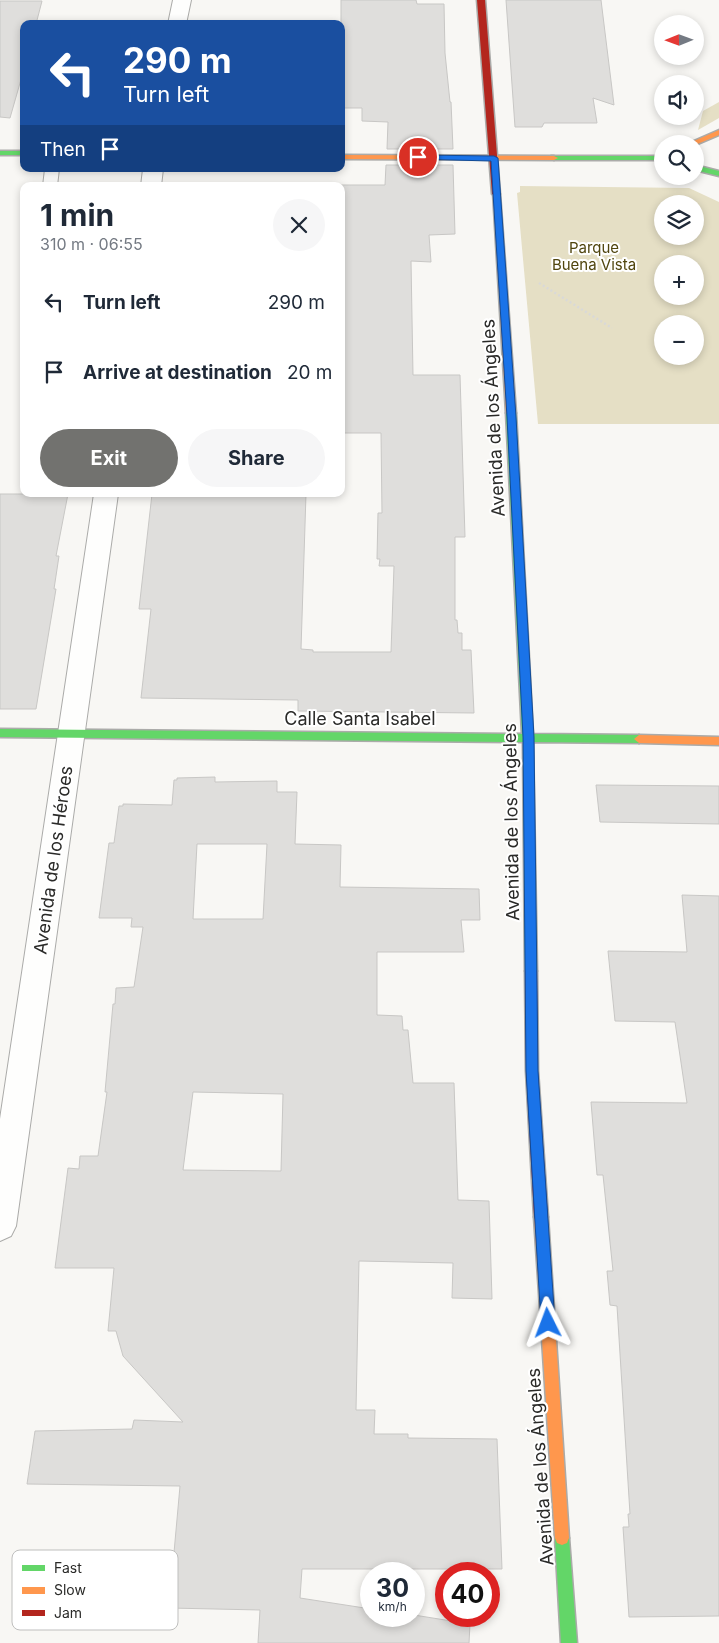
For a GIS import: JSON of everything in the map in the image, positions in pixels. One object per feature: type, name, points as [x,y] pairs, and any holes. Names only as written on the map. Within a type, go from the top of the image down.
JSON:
[{"type":"street","points":[[179,20],[182,0]]},
{"type":"street","name":"Avenida de los Ángeles","points":[[480,0],[494,158],[512,427],[528,737],[532,1071],[570,1643]]},
{"type":"street","points":[[704,138],[719,132]]},
{"type":"street","points":[[0,153],[20,153]]},
{"type":"street","points":[[649,158],[654,156]]},
{"type":"street","points":[[345,157],[654,158]]},
{"type":"street","points":[[704,165],[719,174]]},
{"type":"street","name":"Avenida de los Héroes","points":[[0,1226],[106,497]]},
{"type":"street","name":"Calle Santa Isabel","points":[[0,733],[528,737],[719,741]]},
{"type":"path","points":[[539,283],[612,328]]},
{"type":"green space","points":[[719,102],[719,118],[698,130],[699,125],[704,125],[704,110]]},
{"type":"green space","name":"Parque Buena Vista","points":[[520,186],[689,188],[704,195],[719,202],[719,424],[538,424],[517,193],[520,192]]},
{"type":"building","points":[[341,0],[416,0],[417,4],[444,4],[445,53],[451,102],[453,149],[387,149],[388,122],[362,121],[362,108],[345,108],[345,20],[341,20]]},
{"type":"building","points":[[506,0],[601,0],[614,105],[593,98],[597,123],[544,123],[542,127],[515,127]]},
{"type":"building","points":[[0,1],[42,1],[37,20],[20,20],[20,83],[10,118],[0,117]]},
{"type":"building","points":[[386,165],[453,165],[455,234],[429,235],[431,262],[411,261],[413,375],[460,375],[465,537],[455,537],[455,620],[457,620],[458,633],[462,633],[462,650],[471,650],[474,713],[298,711],[298,700],[141,698],[151,609],[139,609],[152,497],[306,497],[301,649],[313,650],[313,652],[391,652],[394,566],[379,566],[380,559],[377,559],[378,513],[382,513],[381,433],[345,433],[345,185],[385,185]]},
{"type":"building","points":[[0,494],[20,494],[20,497],[67,497],[56,556],[59,556],[54,589],[56,589],[36,709],[0,709]]},
{"type":"building","points":[[215,777],[215,782],[277,781],[277,792],[297,792],[295,844],[341,845],[340,887],[479,889],[480,920],[461,920],[464,952],[377,952],[377,1015],[402,1016],[403,1030],[408,1030],[413,1083],[454,1083],[458,1200],[489,1201],[492,1299],[452,1298],[453,1263],[359,1261],[356,1410],[375,1410],[374,1434],[408,1434],[408,1438],[497,1439],[502,1569],[500,1569],[500,1562],[435,1562],[435,1569],[425,1569],[425,1562],[360,1562],[360,1569],[302,1569],[300,1598],[360,1607],[360,1627],[425,1627],[425,1617],[435,1618],[435,1627],[470,1627],[469,1643],[258,1643],[260,1610],[178,1608],[178,1550],[174,1550],[180,1486],[27,1484],[35,1431],[132,1429],[134,1420],[183,1422],[123,1356],[116,1331],[108,1331],[114,1268],[55,1268],[68,1168],[79,1169],[80,1156],[98,1156],[107,1092],[105,1092],[116,988],[134,987],[143,927],[131,927],[132,918],[99,918],[109,843],[114,843],[119,806],[123,806],[123,804],[172,805],[174,780],[177,780],[177,778]],"holes":[[[197,844],[267,844],[263,919],[193,919]],[[193,1092],[283,1094],[281,1171],[183,1170]]]},
{"type":"building","points":[[596,785],[719,786],[719,824],[600,822]]},
{"type":"building","points":[[682,895],[719,896],[719,1616],[629,1617],[623,1527],[629,1527],[628,1514],[630,1514],[617,1306],[610,1305],[607,1271],[613,1271],[603,1175],[597,1175],[591,1102],[687,1103],[675,1022],[615,1021],[608,951],[687,952]]},
{"type":"traffic: fast","points":[[0,153],[20,153]]},
{"type":"traffic: fast","points":[[554,158],[654,158]]},
{"type":"traffic: fast","points":[[704,170],[719,174]]},
{"type":"traffic: fast","points":[[511,413],[528,737],[531,971]]},
{"type":"traffic: fast","points":[[0,733],[639,739]]},
{"type":"traffic: fast","points":[[562,1538],[569,1643]]},
{"type":"traffic: slow","points":[[704,138],[719,132]]},
{"type":"traffic: slow","points":[[345,157],[554,158]]},
{"type":"traffic: slow","points":[[496,194],[511,413]]},
{"type":"traffic: slow","points":[[639,739],[719,741]]},
{"type":"traffic: slow","points":[[541,1217],[562,1538]]},
{"type":"traffic: jam","points":[[481,0],[496,194]]},
{"type":"traffic: jam","points":[[531,971],[532,1071],[541,1217]]},
{"type":"route","points":[[418,157],[494,158],[511,417],[528,737],[532,1071],[548,1323]]}]
